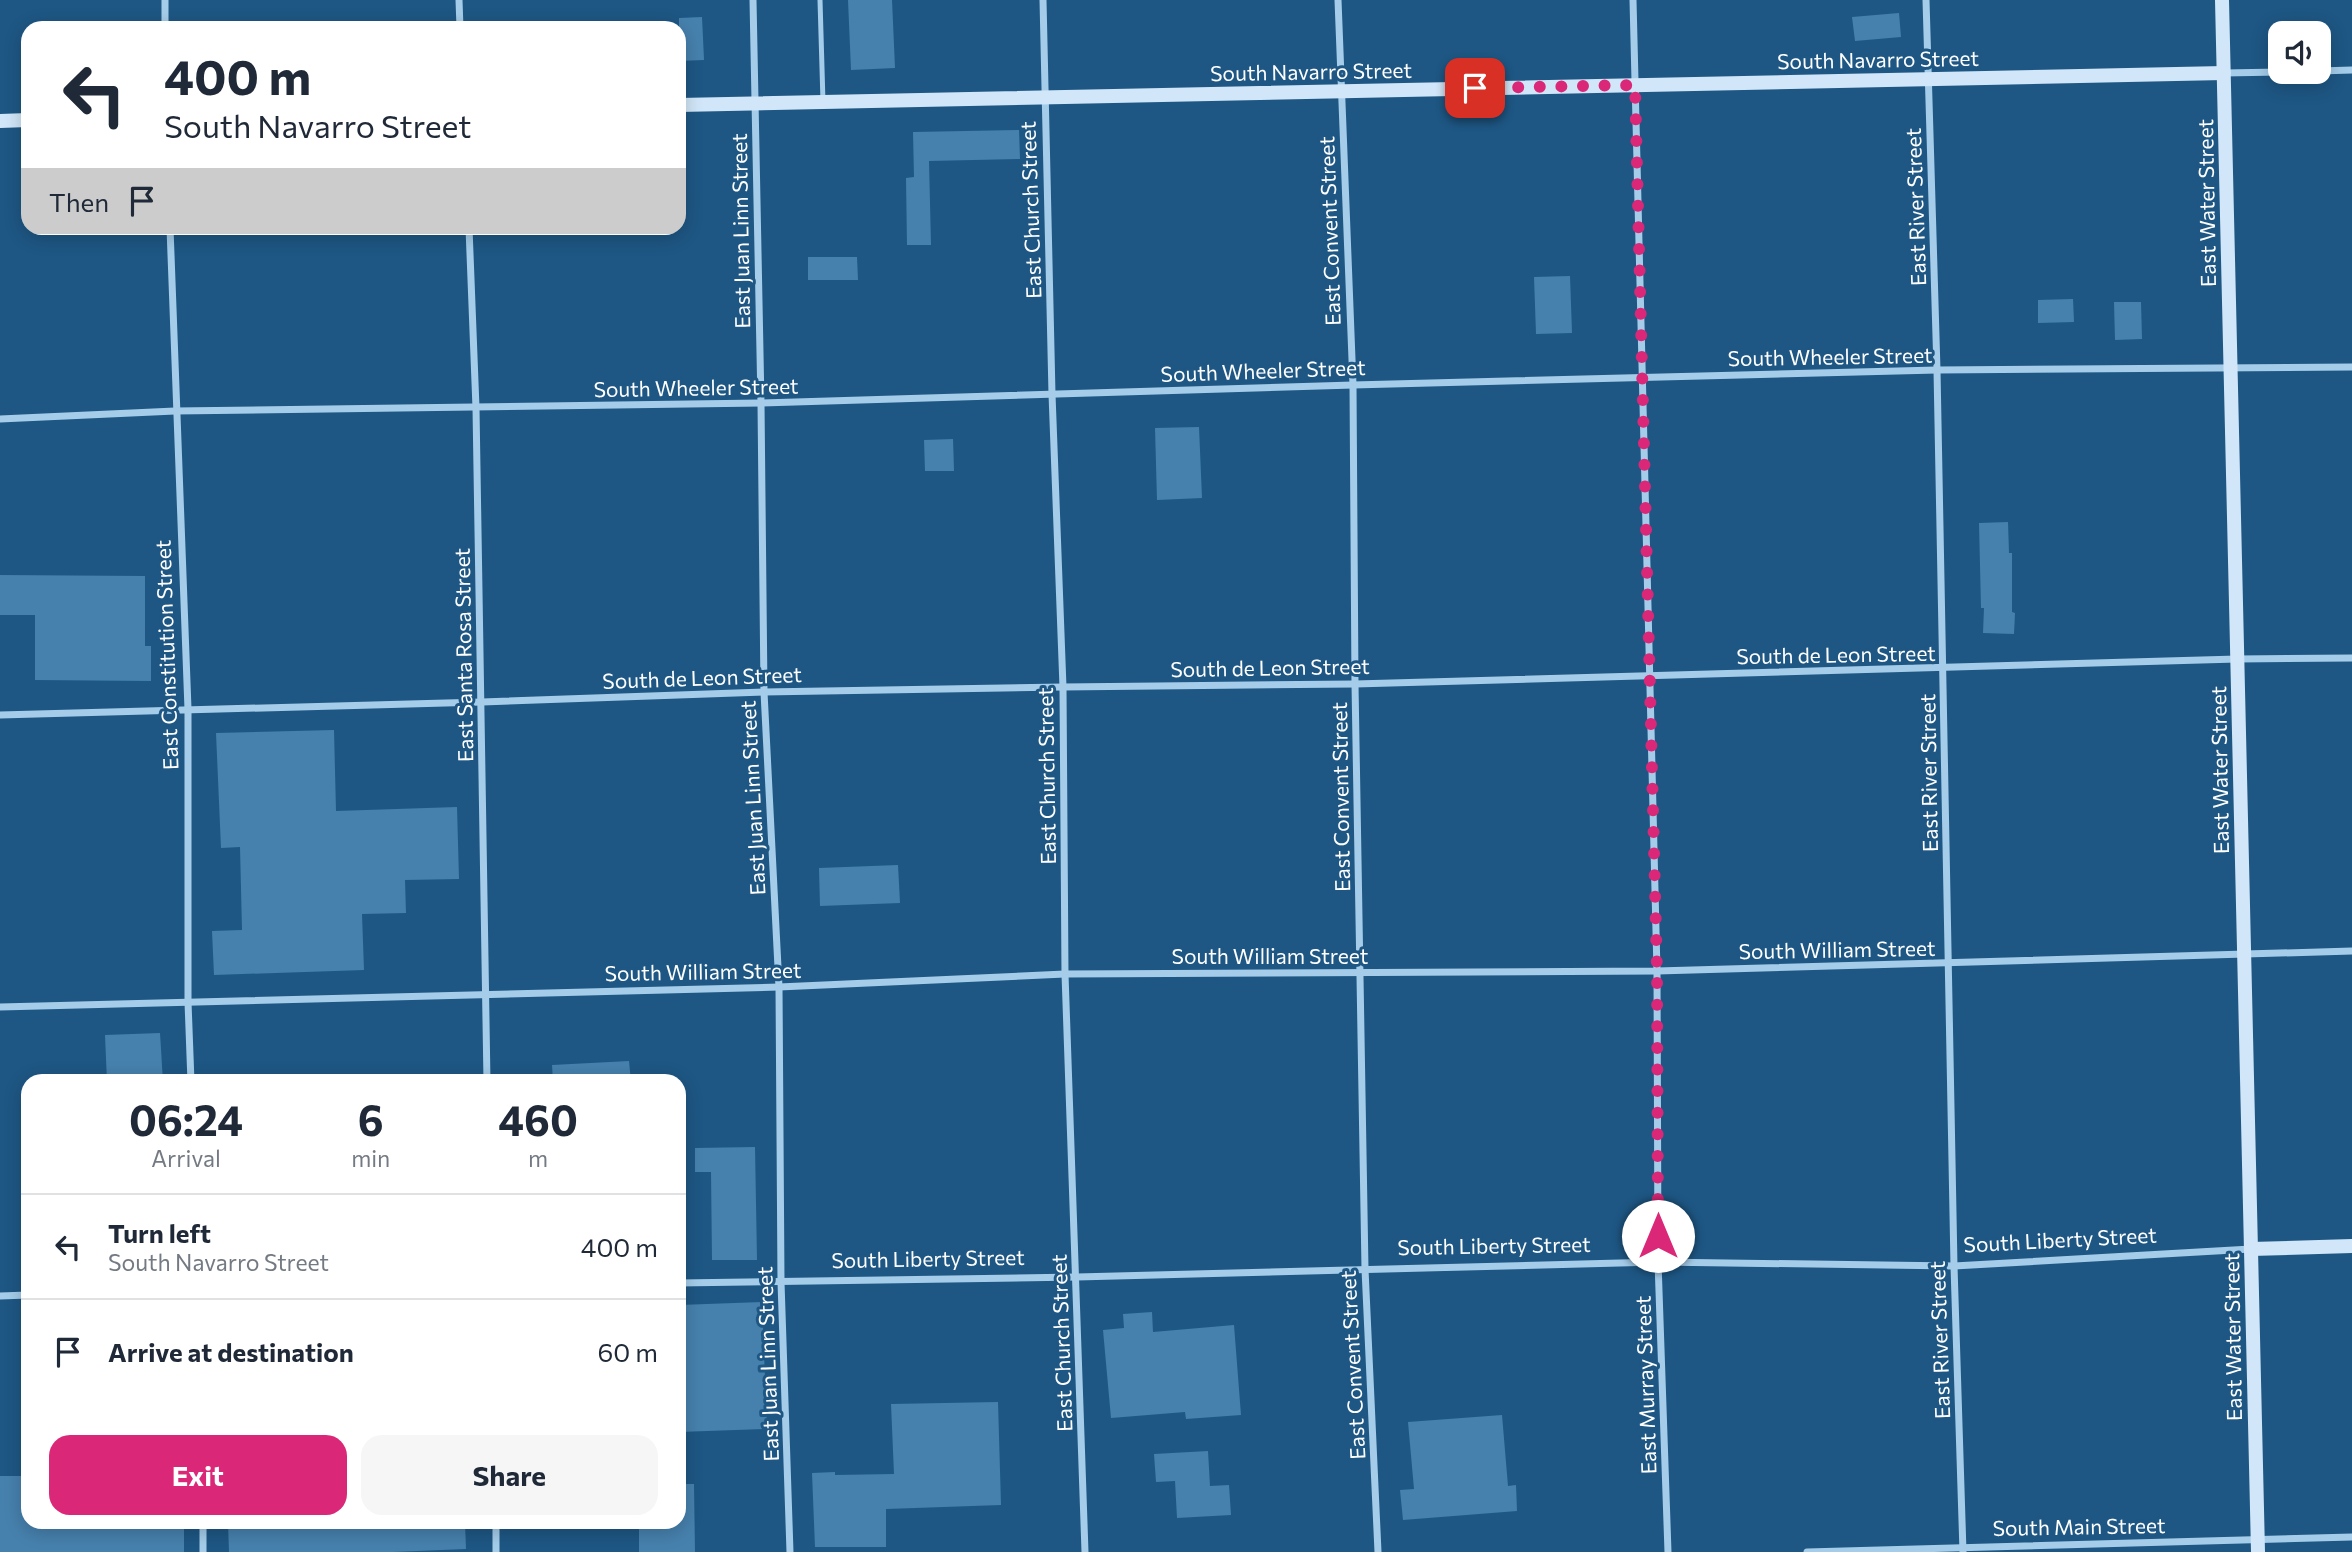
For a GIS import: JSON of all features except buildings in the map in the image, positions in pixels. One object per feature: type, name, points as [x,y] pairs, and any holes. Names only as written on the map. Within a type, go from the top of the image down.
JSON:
[{"type":"street","points":[[165,0],[166,21]]},
{"type":"street","points":[[459,0],[460,21]]},
{"type":"street","name":"East Juan Linn Street","points":[[753,0],[764,692],[779,987],[781,1282],[790,1552]]},
{"type":"street","name":"East Church Street","points":[[1043,0],[1052,394],[1063,687],[1065,974],[1085,1552]]},
{"type":"street","name":"East Convent Street","points":[[1338,0],[1353,385],[1355,684],[1366,1269],[1378,1552]]},
{"type":"street","name":"East Murray Street","points":[[1633,0],[1657,971],[1658,1262],[1668,1552]]},
{"type":"street","name":"East River Street","points":[[1926,0],[1944,669],[1954,1266],[1963,1549]]},
{"type":"street","name":"East Water Street","points":[[2222,0],[2258,1546]]},
{"type":"street","points":[[2331,71],[2352,70]]},
{"type":"street","name":"South Navarro Street","points":[[686,104],[2268,72]]},
{"type":"street","points":[[0,121],[21,120]]},
{"type":"street","name":"East Constitution Street","points":[[170,235],[188,709],[188,1002],[191,1074]]},
{"type":"street","name":"East Santa Rosa Street","points":[[469,235],[477,408],[487,1074]]},
{"type":"street","name":"South Wheeler Street","points":[[0,419],[175,411],[761,404],[1937,370],[2352,367]]},
{"type":"street","name":"South de Leon Street","points":[[0,715],[764,692],[1355,684],[2352,658]]},
{"type":"street","name":"South William Street","points":[[0,1007],[779,987],[1065,974],[1657,971],[2352,951]]},
{"type":"street","name":"South Liberty Street","points":[[686,1283],[1077,1277],[1658,1262],[1954,1266],[2251,1249],[2352,1247]]},
{"type":"street","points":[[0,1296],[21,1296]]},
{"type":"street","points":[[203,1529],[203,1552]]},
{"type":"street","points":[[496,1529],[496,1552]]},
{"type":"street","name":"South Main Street","points":[[1807,1552],[2258,1546],[2352,1537]]},
{"type":"lane","points":[[820,0],[823,102]]},
{"type":"route","points":[[1475,88],[1635,85],[1657,971],[1658,1236]]}]
